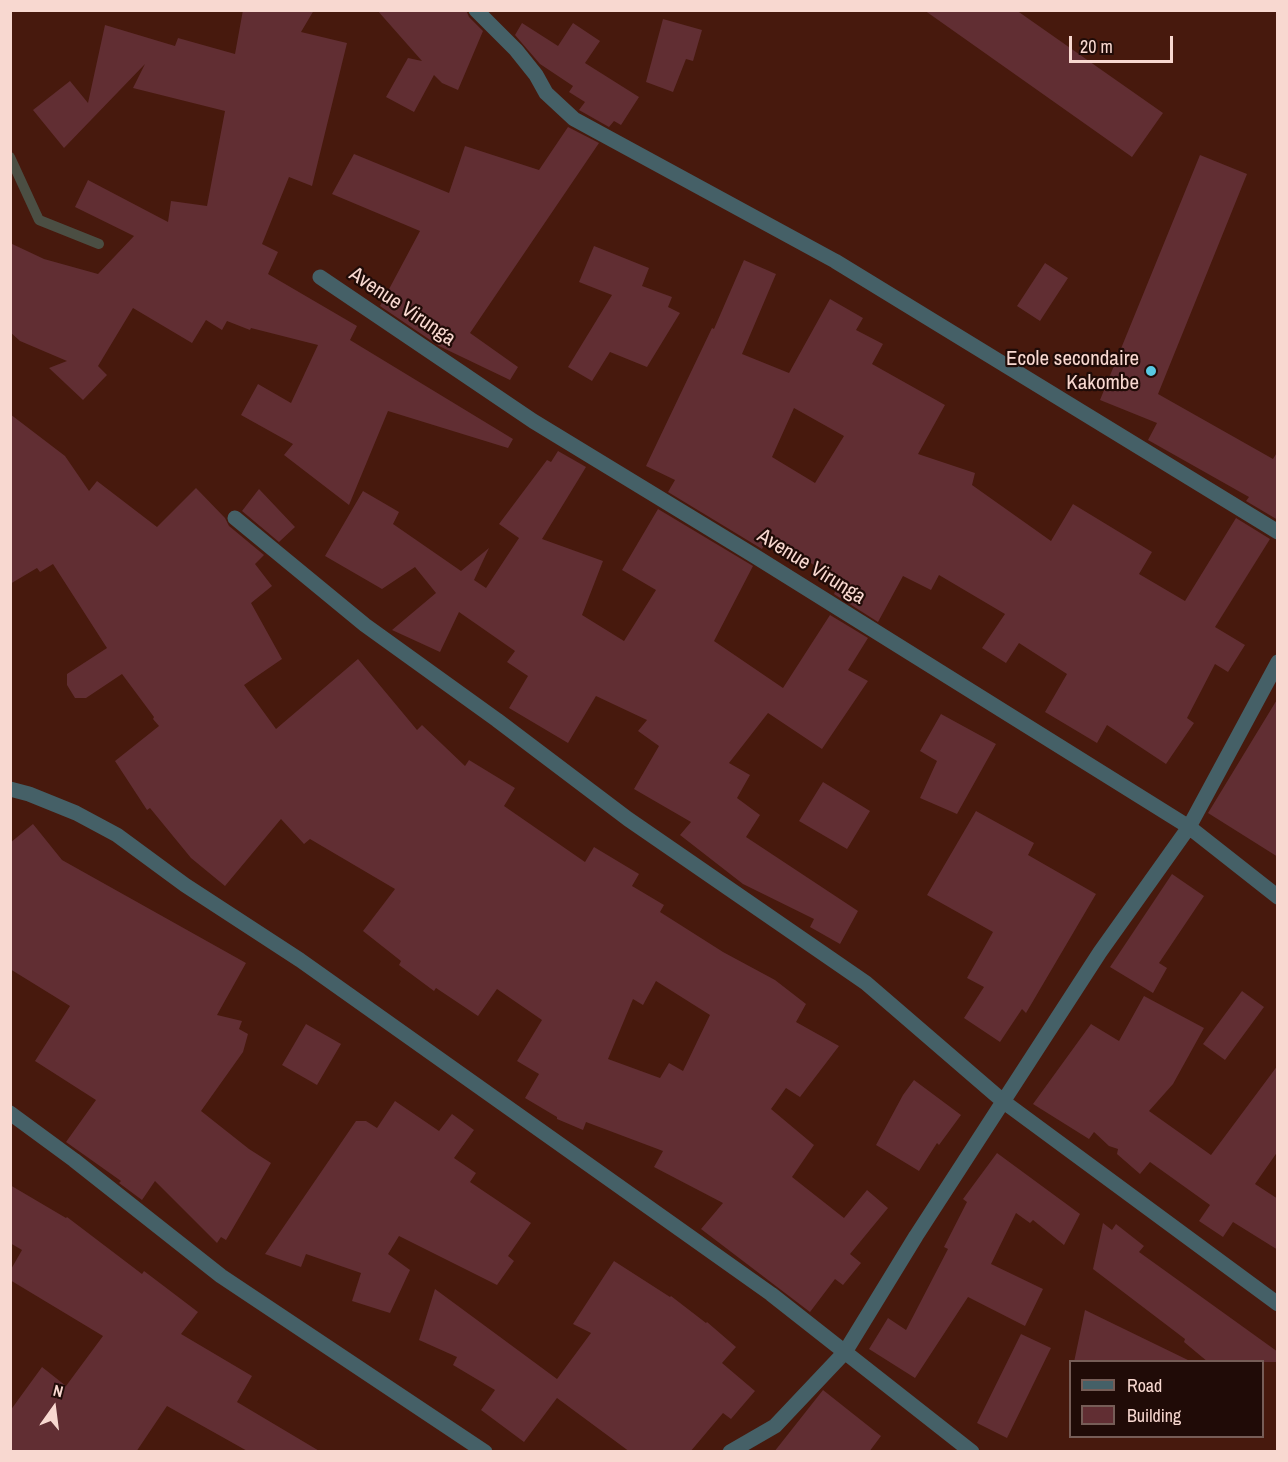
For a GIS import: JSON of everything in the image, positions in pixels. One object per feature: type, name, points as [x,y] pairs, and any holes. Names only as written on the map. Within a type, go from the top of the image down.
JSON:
[{"type":"street","points":[[476,10],[516,50],[536,75],[546,93],[573,119],[835,261],[1278,532]]},
{"type":"street","name":"Avenue Virunga","points":[[320,277],[533,422],[753,555],[1189,827],[1278,897]]},
{"type":"street","points":[[235,518],[365,626],[497,720],[628,819],[866,983],[1004,1102],[1278,1304]]},
{"type":"street","points":[[730,1452],[775,1426],[845,1352],[916,1236],[1100,952],[1189,827],[1278,662]]},
{"type":"street","points":[[10,789],[30,794],[76,813],[117,835],[185,885],[300,960],[771,1294],[972,1452]]},
{"type":"street","points":[[10,1113],[83,1167],[221,1276],[485,1452]]},
{"type":"building","points":[[243,10],[314,10],[301,32],[347,43],[312,186],[289,177],[262,244],[278,252],[268,274],[357,326],[350,340],[513,439],[508,448],[388,411],[349,505],[284,455],[293,444],[241,415],[258,384],[291,403],[318,345],[251,328],[250,330],[227,321],[222,330],[206,320],[192,343],[133,308],[98,366],[107,375],[83,400],[49,368],[67,361],[20,341],[10,332],[10,243],[44,259],[98,274],[134,236],[75,207],[88,180],[168,222],[171,201],[207,206],[225,111],[133,88],[145,64],[64,148],[33,110],[70,81],[88,103],[105,25],[175,46],[178,38],[235,54]]},
{"type":"building","points":[[377,10],[466,10],[469,17],[483,31],[458,90],[442,83],[434,75],[414,112],[386,97],[408,58],[422,61]]},
{"type":"building","points":[[924,10],[1016,10],[1163,113],[1132,157]]},
{"type":"building","points":[[663,19],[702,30],[693,61],[686,59],[673,92],[646,82]]},
{"type":"building","points":[[522,23],[558,46],[573,23],[600,41],[585,63],[639,97],[621,125],[614,121],[609,127],[579,110],[585,102],[569,92],[573,86],[540,64],[515,35]]},
{"type":"building","points":[[568,127],[599,143],[470,333],[518,367],[510,380],[439,346],[380,306],[420,231],[332,194],[354,154],[449,193],[465,146],[539,170]]},
{"type":"building","points":[[1200,155],[1247,174],[1158,394],[1273,459],[1278,451],[1278,520],[1246,501],[1249,497],[1148,440],[1157,423],[1100,400]]},
{"type":"building","points":[[594,246],[649,268],[642,286],[672,297],[668,307],[680,313],[647,367],[610,352],[592,381],[568,367],[612,295],[579,282]]},
{"type":"building","points":[[744,260],[776,274],[742,354],[789,373],[830,299],[863,318],[856,330],[883,344],[872,364],[945,405],[918,454],[975,473],[972,485],[1051,541],[1073,504],[1152,552],[1139,574],[1185,601],[1236,518],[1270,539],[1215,627],[1245,645],[1228,672],[1215,664],[1187,718],[1194,723],[1166,764],[1107,725],[1097,743],[1045,712],[1067,674],[1019,643],[1006,663],[982,648],[1005,614],[939,575],[931,590],[903,576],[878,622],[834,594],[839,583],[770,534],[762,549],[668,492],[675,480],[646,466],[712,328],[714,329]],"holes":[[[794,408],[844,436],[815,483],[772,457]]]},
{"type":"building","points":[[1045,263],[1068,278],[1040,321],[1017,306]]},
{"type":"building","points":[[10,414],[65,456],[89,491],[97,481],[157,527],[196,488],[225,518],[229,526],[264,555],[255,564],[272,586],[251,603],[282,659],[244,685],[276,729],[358,659],[417,730],[422,725],[465,766],[469,760],[515,788],[504,806],[585,862],[594,847],[639,874],[632,886],[664,905],[660,912],[723,952],[775,980],[806,1004],[796,1022],[839,1046],[800,1097],[786,1088],[771,1109],[814,1145],[792,1177],[844,1218],[867,1190],[888,1208],[850,1254],[861,1263],[843,1285],[835,1279],[810,1312],[701,1229],[723,1203],[654,1167],[663,1151],[586,1122],[583,1130],[557,1119],[525,1098],[539,1074],[517,1061],[542,1020],[497,989],[478,1016],[436,988],[434,991],[399,965],[401,961],[363,931],[395,889],[310,839],[304,844],[281,819],[225,886],[191,858],[150,808],[147,810],[115,761],[159,726],[153,719],[154,717],[122,674],[86,698],[75,698],[67,685],[67,674],[107,648],[53,564],[40,572],[37,568],[10,584]],"holes":[[[656,981],[710,1015],[683,1071],[669,1063],[660,1078],[608,1059],[633,999],[643,1005]]]},
{"type":"building","points":[[558,451],[586,467],[542,539],[603,561],[582,615],[624,641],[656,590],[622,570],[658,509],[753,566],[714,641],[783,688],[830,615],[868,638],[848,670],[868,681],[822,749],[768,713],[729,763],[750,775],[737,798],[760,815],[746,837],[858,911],[840,944],[810,927],[814,919],[743,884],[680,835],[691,822],[634,789],[659,746],[638,731],[647,720],[596,696],[568,743],[509,708],[528,676],[507,662],[515,651],[459,612],[440,652],[392,630],[436,593],[415,567],[382,589],[325,556],[363,491],[399,512],[393,524],[461,571],[489,548],[474,580],[486,588],[519,538],[499,524],[547,460],[551,462]]},
{"type":"building","points":[[259,489],[295,527],[279,542],[242,511]]},
{"type":"building","points":[[1278,698],[1278,857],[1208,813]]},
{"type":"building","points":[[941,714],[996,744],[957,814],[920,798],[937,761],[920,751]]},
{"type":"building","points":[[823,782],[870,811],[847,849],[799,821]]},
{"type":"building","points":[[976,811],[1034,843],[1028,855],[1096,894],[1026,1013],[1022,1009],[1000,1042],[964,1018],[984,987],[967,978],[993,932],[927,895]]},
{"type":"building","points":[[33,824],[62,860],[246,963],[217,1015],[242,1021],[239,1029],[248,1034],[243,1052],[201,1111],[249,1149],[271,1163],[226,1240],[221,1237],[217,1243],[155,1181],[142,1200],[119,1183],[121,1181],[66,1142],[96,1100],[35,1061],[70,1006],[10,969],[10,843]]},
{"type":"building","points":[[1172,874],[1204,896],[1159,963],[1167,968],[1153,993],[1110,967]]},
{"type":"building","points":[[1242,991],[1264,1007],[1225,1060],[1203,1044]]},
{"type":"building","points":[[1144,996],[1204,1028],[1173,1084],[1149,1111],[1211,1155],[1278,1065],[1278,1151],[1255,1184],[1278,1199],[1278,1250],[1233,1222],[1223,1237],[1199,1221],[1210,1205],[1150,1162],[1140,1174],[1117,1154],[1118,1149],[1109,1146],[1094,1132],[1089,1139],[1033,1104],[1091,1024],[1119,1041]]},
{"type":"building","points":[[306,1024],[341,1044],[317,1085],[282,1065]]},
{"type":"building","points":[[914,1080],[961,1115],[939,1145],[937,1143],[919,1171],[876,1145],[903,1095]]},
{"type":"building","points":[[395,1101],[439,1131],[452,1114],[474,1130],[454,1158],[476,1173],[470,1182],[531,1223],[508,1256],[514,1261],[497,1285],[399,1236],[388,1254],[410,1270],[390,1313],[352,1301],[361,1273],[306,1254],[301,1267],[265,1254],[356,1121],[366,1121],[377,1128]]},
{"type":"building","points":[[997,1153],[1080,1214],[1064,1245],[1033,1220],[1030,1223],[1016,1213],[991,1264],[1043,1289],[1025,1326],[968,1297],[915,1378],[869,1349],[888,1318],[906,1330],[948,1249],[944,1247],[967,1202],[963,1199]]},
{"type":"building","points":[[10,1185],[67,1217],[142,1274],[144,1271],[198,1312],[181,1334],[252,1376],[237,1402],[321,1452],[249,1452],[167,1406],[136,1452],[10,1452],[10,1411],[42,1367],[66,1386],[103,1336],[10,1280],[10,1271],[22,1250],[10,1243]]},
{"type":"building","points":[[1103,1223],[1112,1230],[1116,1224],[1144,1246],[1139,1252],[1278,1352],[1278,1362],[1206,1360],[1184,1342],[1185,1339],[1093,1269]]},
{"type":"building","points":[[614,1261],[671,1296],[736,1347],[722,1363],[755,1391],[731,1419],[723,1413],[690,1452],[630,1452],[557,1398],[524,1442],[481,1410],[495,1390],[453,1365],[457,1357],[419,1340],[435,1289],[557,1379],[591,1333],[573,1324]]},
{"type":"building","points":[[1085,1310],[1188,1360],[1074,1360]]},
{"type":"building","points":[[1021,1334],[1051,1348],[1007,1438],[977,1423]]},
{"type":"building","points":[[823,1390],[881,1436],[869,1452],[774,1452]]},
{"type":"waterway","points":[[10,157],[39,220],[99,244]]},
{"type":"place","name":"Ecole secondaire Kakombe","points":[[1151,371]]}]
